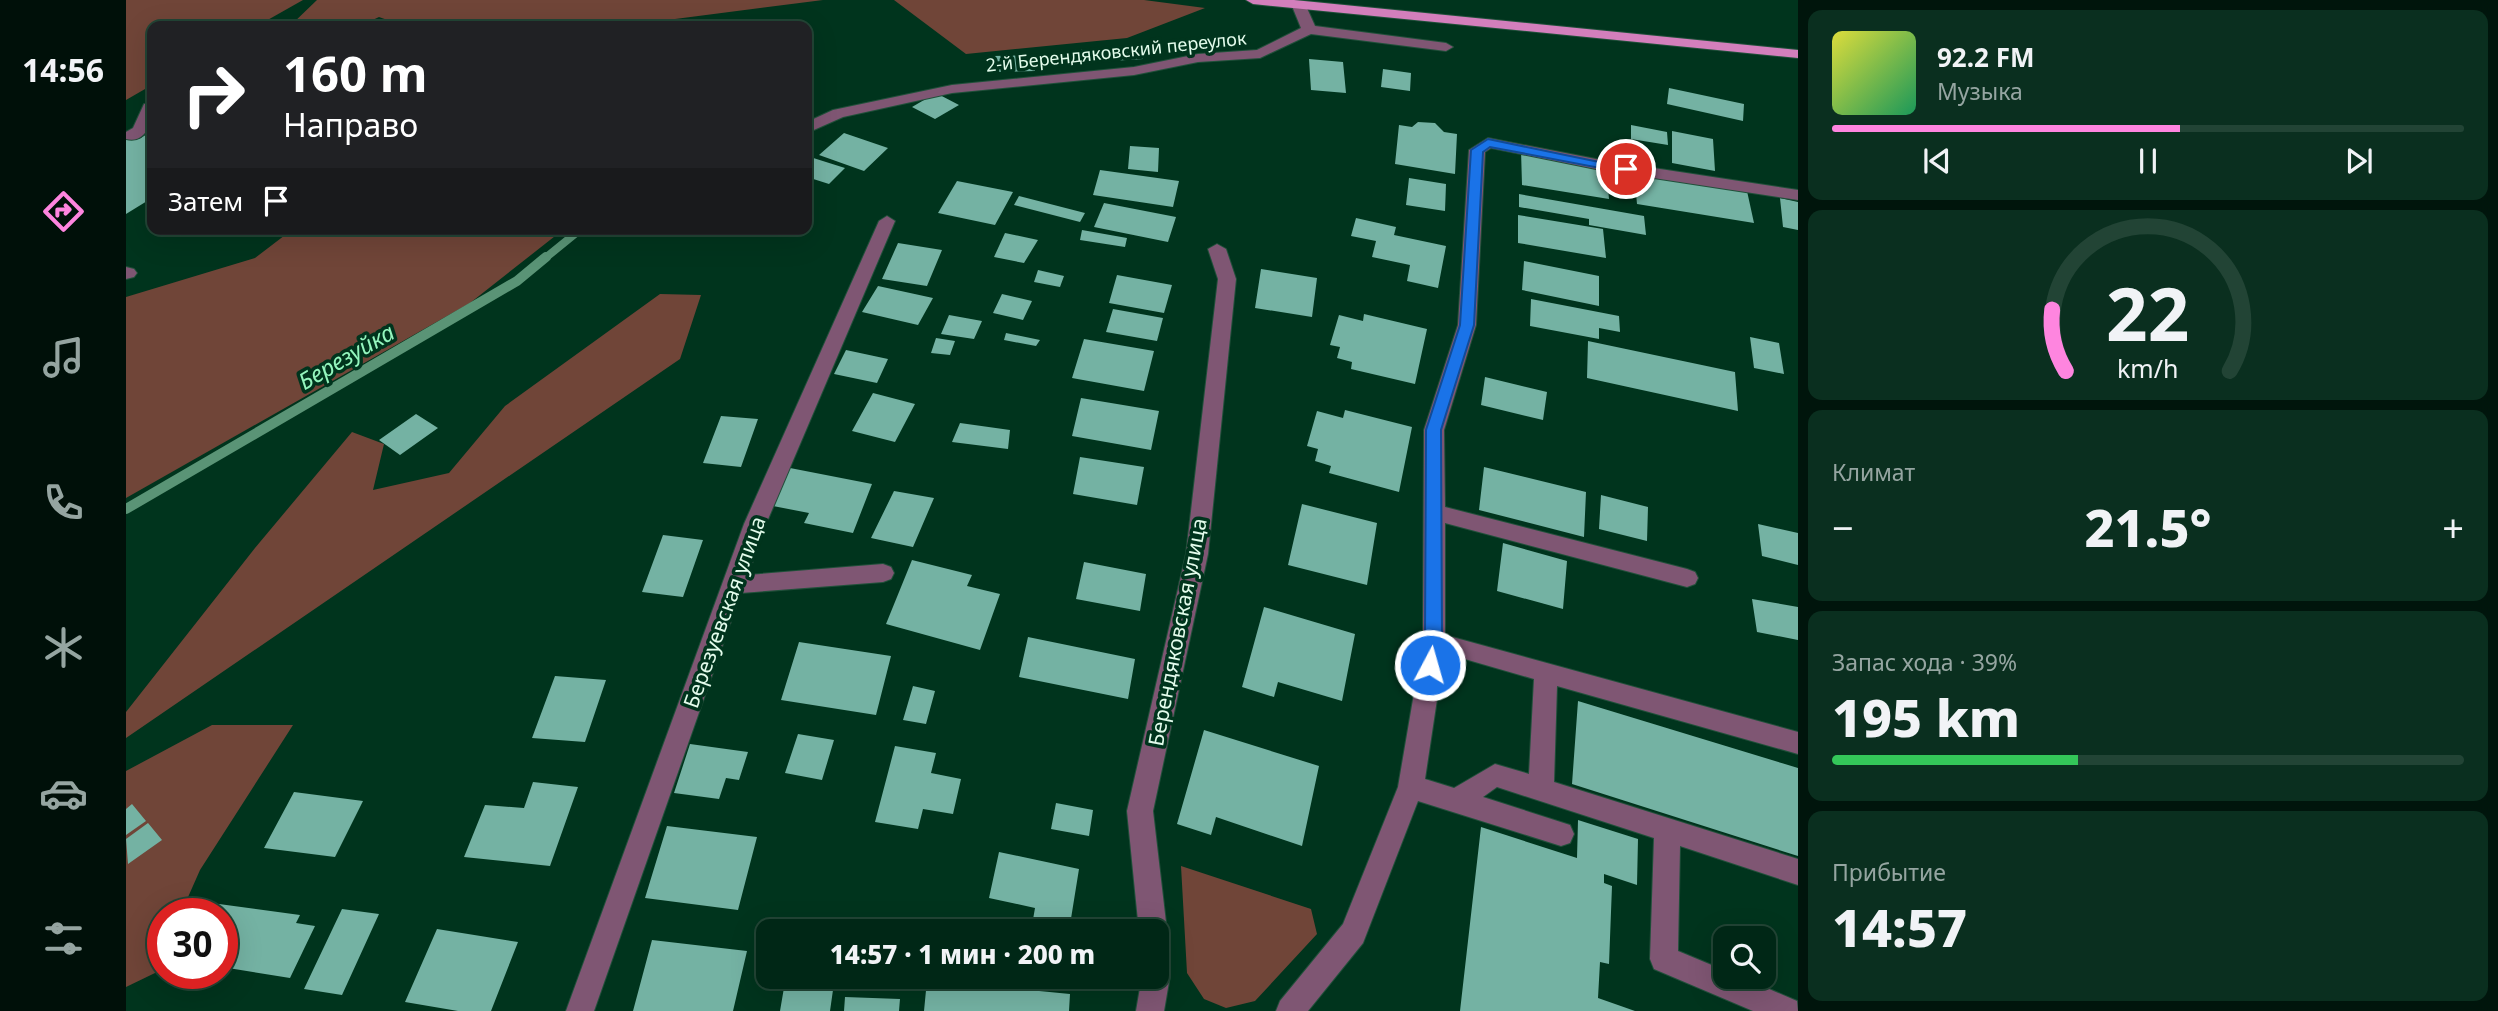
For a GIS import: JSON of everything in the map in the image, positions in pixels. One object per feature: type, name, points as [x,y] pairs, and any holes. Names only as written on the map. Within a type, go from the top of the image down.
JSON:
[{"type":"main road","points":[[1253,0],[1798,54]]},
{"type":"street","points":[[1299,6],[1309,30],[1446,47]]},
{"type":"street","name":"2-й Берендяковский переулок","points":[[812,126],[838,113],[952,89],[1134,71],[1198,58],[1260,54],[1309,30]]},
{"type":"street","points":[[128,128],[140,130],[147,113]]},
{"type":"street","points":[[1290,1011],[1353,933],[1411,787],[1434,640],[1434,430],[1467,325],[1477,150],[1488,143],[1601,165],[1798,195]]},
{"type":"street","name":"Березуевская улица","points":[[580,1011],[755,524],[887,221]]},
{"type":"street","name":"Берендяковская улица","points":[[1152,919],[1140,811],[1197,554],[1227,279],[1217,250]]},
{"type":"street","points":[[1432,512],[1687,578]]},
{"type":"street","points":[[732,585],[883,573]]},
{"type":"street","points":[[1434,640],[1798,743]]},
{"type":"street","points":[[1541,789],[1546,672]]},
{"type":"street","points":[[1456,800],[1494,775],[1798,872]]},
{"type":"street","points":[[1411,787],[1561,834]]},
{"type":"street","points":[[1667,830],[1664,959],[1787,1011]]},
{"type":"street","points":[[1150,1011],[1154,989]]},
{"type":"shaded area","points":[[126,0],[303,0],[266,21],[147,21],[147,88],[126,100]]},
{"type":"shaded area","points":[[317,0],[823,0],[660,21],[390,21],[379,17],[371,21],[295,21]]},
{"type":"shaded area","points":[[894,0],[1144,0],[1205,8],[1127,38],[966,54]]},
{"type":"shaded area","points":[[285,235],[556,235],[470,303],[126,498],[126,297],[255,258]]},
{"type":"shaded area","points":[[660,294],[701,295],[680,359],[126,738],[126,712],[255,548],[352,432],[384,444],[373,490],[449,473],[505,406]]},
{"type":"shaded area","points":[[212,725],[293,725],[200,870],[188,898],[147,898],[147,977],[126,987],[126,771]]},
{"type":"shaded area","points":[[1181,866],[1311,909],[1317,934],[1255,1001],[1226,1008],[1204,999],[1187,973]]},
{"type":"building","points":[[1137,45],[1143,59],[1079,63],[1074,50]]},
{"type":"building","points":[[1033,55],[1035,71],[995,72],[993,56]]},
{"type":"building","points":[[1309,59],[1343,62],[1346,93],[1311,90]]},
{"type":"building","points":[[1383,69],[1411,73],[1410,91],[1381,87]]},
{"type":"building","points":[[1669,88],[1744,104],[1743,121],[1667,104]]},
{"type":"building","points":[[936,93],[959,105],[935,119],[912,107]]},
{"type":"building","points":[[1418,122],[1435,123],[1444,132],[1457,134],[1455,174],[1395,164],[1399,125],[1412,127]]},
{"type":"building","points":[[1631,125],[1667,132],[1668,145],[1631,139]]},
{"type":"building","points":[[1672,131],[1713,139],[1715,171],[1672,163]]},
{"type":"building","points":[[844,133],[888,148],[864,171],[819,155]]},
{"type":"building","points":[[126,134],[139,139],[147,134],[147,201],[126,214]]},
{"type":"building","points":[[1130,146],[1159,148],[1158,172],[1128,169]]},
{"type":"building","points":[[1521,150],[1606,163],[1609,199],[1522,185]]},
{"type":"building","points":[[812,158],[845,168],[829,184],[812,179]]},
{"type":"building","points":[[1100,170],[1179,181],[1173,207],[1093,195]]},
{"type":"building","points":[[1634,173],[1747,191],[1754,223],[1637,204]]},
{"type":"building","points":[[1409,178],[1446,184],[1445,211],[1406,205]]},
{"type":"building","points":[[957,181],[1013,192],[995,225],[938,213]]},
{"type":"building","points":[[1519,194],[1644,216],[1646,235],[1589,225],[1589,219],[1519,207]]},
{"type":"building","points":[[1019,196],[1085,213],[1080,222],[1014,205]]},
{"type":"building","points":[[1780,198],[1798,202],[1798,230],[1783,227]]},
{"type":"building","points":[[1104,203],[1176,217],[1168,242],[1094,227]]},
{"type":"building","points":[[1518,215],[1603,229],[1606,258],[1518,243]]},
{"type":"building","points":[[1356,218],[1396,227],[1394,235],[1446,246],[1438,288],[1407,281],[1410,265],[1372,257],[1376,241],[1351,236]]},
{"type":"building","points":[[1082,230],[1127,238],[1125,247],[1080,240]]},
{"type":"building","points":[[1005,233],[1038,240],[1024,263],[994,257]]},
{"type":"building","points":[[898,243],[942,250],[927,286],[882,279]]},
{"type":"building","points":[[1524,261],[1599,276],[1599,306],[1522,290]]},
{"type":"building","points":[[1261,269],[1317,278],[1312,317],[1255,308]]},
{"type":"building","points":[[1038,270],[1064,276],[1060,287],[1034,282]]},
{"type":"building","points":[[1117,275],[1172,285],[1164,313],[1109,303]]},
{"type":"building","points":[[878,286],[933,298],[918,325],[862,312]]},
{"type":"building","points":[[1002,294],[1032,301],[1023,320],[993,313]]},
{"type":"building","points":[[1531,299],[1619,316],[1620,332],[1599,328],[1599,339],[1530,326]]},
{"type":"building","points":[[1113,309],[1163,318],[1157,341],[1106,332]]},
{"type":"building","points":[[1364,314],[1427,329],[1415,384],[1351,369],[1352,362],[1337,358],[1340,347],[1330,345],[1339,315],[1363,321]]},
{"type":"building","points":[[949,315],[982,321],[974,339],[941,334]]},
{"type":"building","points":[[1006,333],[1040,340],[1036,346],[1004,340]]},
{"type":"building","points":[[1750,337],[1779,343],[1784,374],[1754,368]]},
{"type":"building","points":[[936,338],[955,341],[950,355],[931,353]]},
{"type":"building","points":[[1084,339],[1154,351],[1144,391],[1072,378]]},
{"type":"building","points":[[1588,341],[1735,372],[1738,411],[1587,378]]},
{"type":"building","points":[[846,350],[888,359],[877,383],[834,374]]},
{"type":"building","points":[[1485,377],[1547,392],[1543,420],[1481,405]]},
{"type":"building","points":[[873,393],[915,404],[895,442],[852,431]]},
{"type":"building","points":[[1081,398],[1159,411],[1151,450],[1072,436]]},
{"type":"building","points":[[1345,410],[1412,427],[1399,492],[1329,473],[1331,466],[1315,461],[1318,449],[1307,446],[1317,411],[1343,418]]},
{"type":"building","points":[[416,414],[438,428],[400,455],[379,440]]},
{"type":"building","points":[[721,416],[758,419],[741,467],[703,463]]},
{"type":"building","points":[[960,423],[1010,430],[1008,449],[952,442]]},
{"type":"building","points":[[1080,457],[1144,467],[1137,505],[1073,494]]},
{"type":"building","points":[[1484,467],[1586,492],[1584,537],[1479,510]]},
{"type":"building","points":[[790,468],[872,484],[853,533],[804,523],[809,513],[773,506]]},
{"type":"building","points":[[894,491],[934,498],[913,547],[871,538]]},
{"type":"building","points":[[1601,495],[1648,507],[1647,541],[1599,529]]},
{"type":"building","points":[[1302,504],[1377,523],[1367,585],[1288,565]]},
{"type":"building","points":[[1758,524],[1798,533],[1798,565],[1762,556]]},
{"type":"building","points":[[663,535],[703,540],[683,597],[642,592]]},
{"type":"building","points":[[1503,543],[1567,561],[1563,609],[1497,591]]},
{"type":"building","points":[[912,560],[972,575],[967,586],[1000,594],[980,650],[886,624]]},
{"type":"building","points":[[1084,562],[1146,574],[1140,611],[1076,599]]},
{"type":"building","points":[[1752,599],[1798,607],[1798,640],[1757,632]]},
{"type":"building","points":[[1264,607],[1355,634],[1342,701],[1278,682],[1274,697],[1242,687]]},
{"type":"building","points":[[1028,637],[1135,659],[1128,699],[1019,677]]},
{"type":"building","points":[[799,642],[891,656],[876,715],[781,700]]},
{"type":"building","points":[[555,676],[606,680],[585,742],[532,738]]},
{"type":"building","points":[[913,686],[935,691],[926,724],[903,720]]},
{"type":"building","points":[[1578,701],[1798,768],[1798,856],[1572,784]]},
{"type":"building","points":[[1204,730],[1319,766],[1302,846],[1216,817],[1211,835],[1177,824]]},
{"type":"building","points":[[798,734],[834,740],[822,780],[785,773]]},
{"type":"building","points":[[690,744],[748,752],[739,780],[726,778],[719,799],[674,793]]},
{"type":"building","points":[[895,746],[936,753],[931,773],[961,779],[953,814],[923,809],[918,829],[875,822]]},
{"type":"building","points":[[533,782],[578,787],[550,866],[464,857],[485,805],[524,808]]},
{"type":"building","points":[[294,792],[363,801],[335,857],[264,848]]},
{"type":"building","points":[[1056,803],[1093,810],[1089,836],[1051,829]]},
{"type":"building","points":[[132,804],[146,821],[126,835],[126,809]]},
{"type":"building","points":[[1578,820],[1638,839],[1637,885],[1604,874],[1604,883],[1612,886],[1609,964],[1600,962],[1598,998],[1635,1011],[1460,1011],[1481,827],[1577,858]]},
{"type":"building","points":[[148,823],[162,840],[128,864],[126,839]]},
{"type":"building","points":[[667,826],[757,837],[738,910],[645,898]]},
{"type":"building","points":[[999,852],[1079,869],[1071,919],[1033,919],[1035,908],[989,898]]},
{"type":"building","points":[[238,907],[300,915],[296,923],[315,926],[290,978],[238,970]]},
{"type":"building","points":[[342,909],[379,914],[342,995],[304,989]]},
{"type":"building","points":[[437,929],[518,942],[491,1011],[458,1011],[405,1002]]},
{"type":"building","points":[[652,940],[747,951],[733,1011],[633,1011]]},
{"type":"building","points":[[784,989],[833,989],[830,1011],[780,1011]]},
{"type":"building","points":[[926,989],[1019,989],[1070,994],[1069,1011],[924,1011]]},
{"type":"building","points":[[845,997],[900,999],[899,1011],[844,1011]]},
{"type":"waterway","name":"Березуйка","points":[[544,259],[574,235]]},
{"type":"waterway","name":"Березуйка","points":[[126,509],[517,281],[546,257]]},
{"type":"route","points":[[1430,665],[1434,640],[1434,430],[1467,325],[1477,187],[1477,150],[1488,143],[1626,169]]}]
